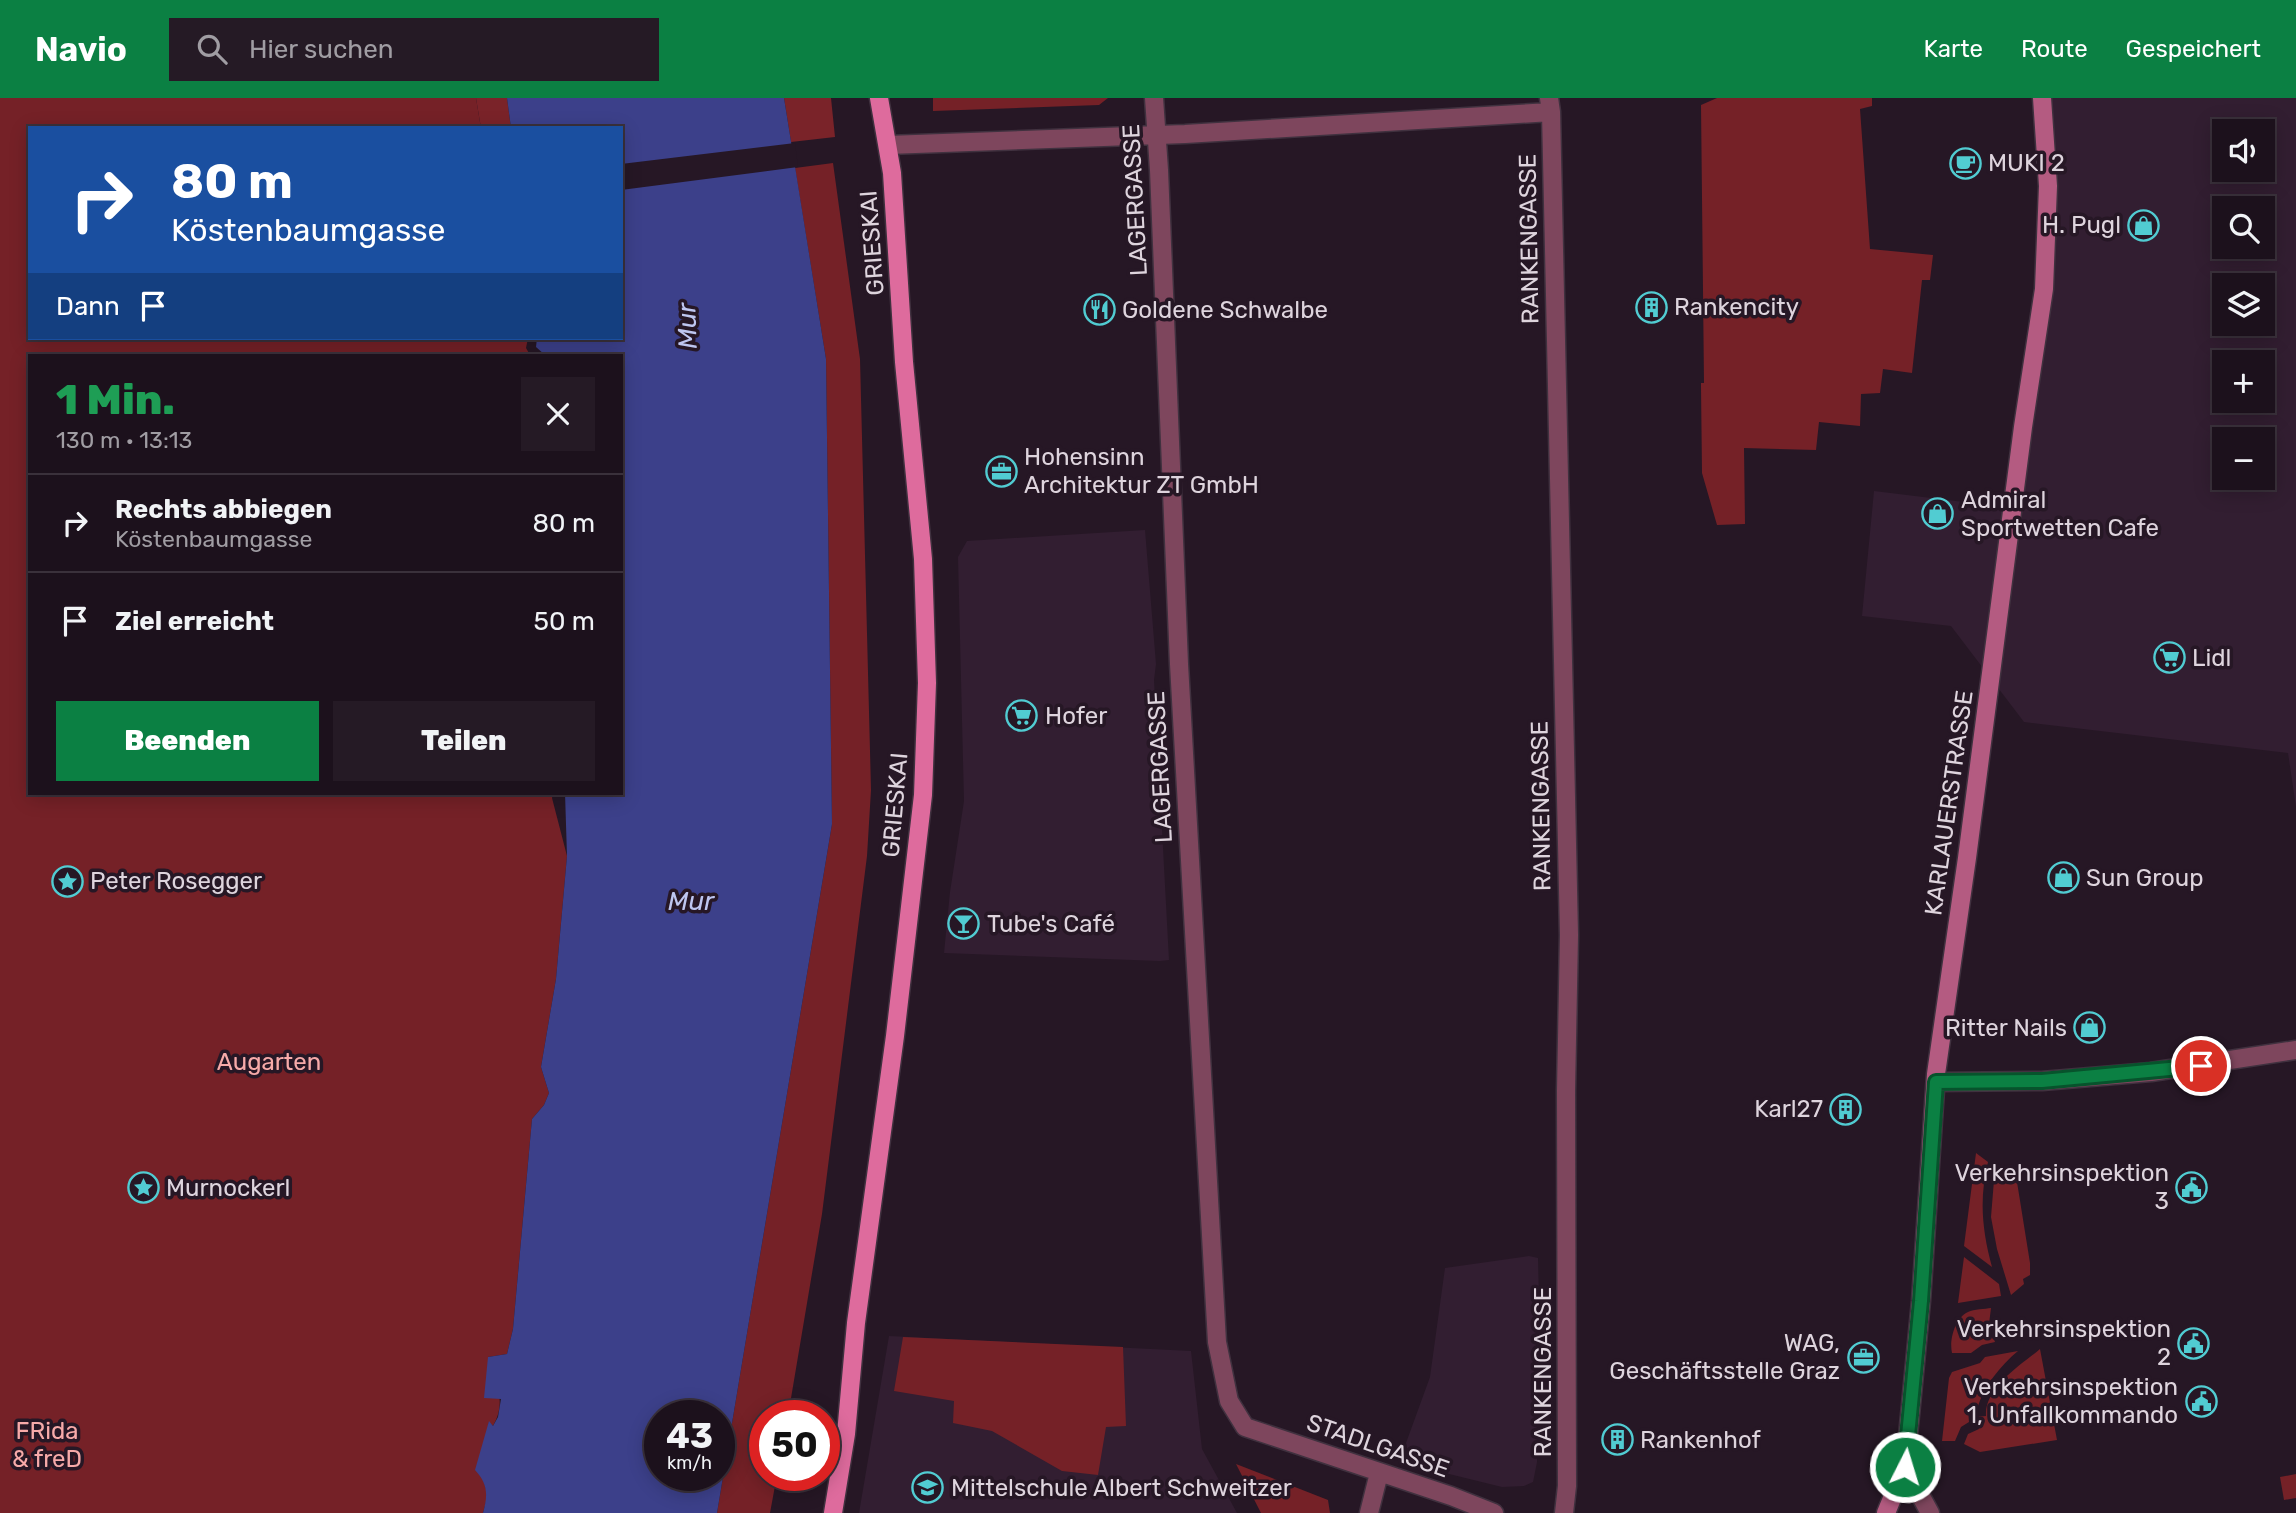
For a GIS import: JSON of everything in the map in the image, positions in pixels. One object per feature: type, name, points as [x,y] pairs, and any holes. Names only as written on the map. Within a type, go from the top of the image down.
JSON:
[{"type":"main road","name":"GRIESKAI","points":[[833,1513],[846,1434],[856,1323],[895,1035],[923,795],[925,745],[927,683],[923,559],[904,362],[892,173],[879,98]]},
{"type":"main road","name":"KARLAUERSTRASSE","points":[[1886,1513],[1905,1467],[1921,1301],[1936,1082],[1968,858],[2023,427],[2044,289],[2048,186],[2042,98]]},
{"type":"street","name":"LAGERGASSE","points":[[1154,98],[1178,650],[1217,1342],[1229,1401],[1245,1427]]},
{"type":"street","points":[[888,145],[1157,135],[1550,105]]},
{"type":"street","name":"RANKENGASSE","points":[[1550,105],[1569,935],[1566,1091],[1567,1486],[1564,1513]]},
{"type":"street","points":[[1936,1082],[2042,1081],[2151,1072],[2296,1050]]},
{"type":"street","name":"STADLGASSE","points":[[1245,1427],[1494,1513]]},
{"type":"street","points":[[1905,1467],[1930,1513]]},
{"type":"street","points":[[1369,1513],[1379,1473]]},
{"type":"shaded area","points":[[476,98],[507,98],[511,126],[481,126]]},
{"type":"shaded area","points":[[784,98],[831,98],[835,137],[791,142]]},
{"type":"shaded area","points":[[2042,98],[2296,98],[2296,807],[2288,753],[2024,722],[1951,626],[1862,616],[1874,491],[1964,502],[2014,494],[2044,289]]},
{"type":"shaded area","points":[[1145,530],[1156,664],[1154,680],[1169,960],[944,953],[964,801],[958,557],[967,541]]},
{"type":"shaded area","points":[[1529,1256],[1538,1258],[1540,1344],[1537,1462],[1533,1482],[1524,1486],[1502,1487],[1441,1472],[1402,1454],[1430,1377],[1445,1268]]},
{"type":"shaded area","points":[[889,1336],[1191,1351],[1202,1449],[1237,1513],[859,1513]]},
{"type":"green space","name":"Augarten","points":[[0,98],[476,98],[481,126],[28,126],[28,340],[528,340],[526,348],[529,354],[28,354],[28,795],[553,795],[567,856],[556,979],[541,1067],[549,1093],[544,1105],[532,1119],[513,1329],[507,1354],[488,1357],[500,1400],[493,1426],[489,1422],[483,1479],[488,1495],[483,1513],[0,1513]]},
{"type":"green space","points":[[933,98],[1108,98],[1099,105],[933,111]]},
{"type":"green space","points":[[1717,98],[1872,98],[1872,106],[1860,109],[1870,249],[1933,255],[1930,280],[1922,280],[1912,373],[1883,369],[1880,393],[1861,394],[1860,426],[1819,422],[1816,450],[1744,448],[1745,524],[1717,525],[1702,473],[1701,383],[1704,383],[1701,105]]},
{"type":"green space","points":[[833,163],[860,359],[871,790],[867,856],[822,1214],[791,1400],[749,1400],[749,1491],[774,1491],[770,1513],[717,1513],[721,1491],[735,1491],[735,1405],[832,824],[826,359],[795,168]]},
{"type":"green space","points":[[1976,1153],[1988,1162],[1983,1189],[1983,1214],[1992,1267],[1964,1246]]},
{"type":"green space","points":[[1995,1168],[2017,1182],[2030,1263],[2030,1275],[2023,1279],[2024,1284],[2011,1295],[1997,1249],[1991,1217]]},
{"type":"green space","points":[[1964,1257],[1999,1284],[2001,1296],[1958,1303]]},
{"type":"green space","points":[[1991,1308],[1989,1324],[1995,1342],[1982,1345],[1971,1353],[1952,1353],[1952,1336],[1963,1315],[1970,1311]]},
{"type":"green space","points":[[903,1337],[1123,1347],[1126,1426],[1106,1427],[1098,1475],[1062,1471],[992,1431],[953,1423],[954,1401],[894,1391]]},
{"type":"green space","points":[[2040,1349],[2057,1440],[1980,1452],[1964,1444],[1968,1434],[1979,1429],[1976,1417],[1986,1416],[1987,1406],[1997,1387]]},
{"type":"green space","points":[[2018,1351],[1993,1377],[1977,1409],[1968,1410],[1969,1422],[1961,1427],[1955,1441],[1942,1441],[1949,1378],[1952,1372],[1980,1363],[1985,1357]]},
{"type":"green space","points":[[1236,1464],[1328,1500],[1330,1513],[1261,1513]]},
{"type":"green space","points":[[2296,1474],[2296,1498],[2284,1500],[2280,1477]]},
{"type":"water","name":"Mur","points":[[507,98],[784,98],[826,359],[832,824],[735,1405],[735,1400],[644,1400],[644,1491],[721,1491],[717,1513],[483,1513],[486,1490],[475,1470],[489,1421],[493,1426],[498,1417],[501,1399],[484,1398],[488,1357],[507,1354],[513,1329],[532,1119],[544,1105],[549,1093],[541,1067],[556,979],[567,856],[565,795],[623,795],[623,354],[544,354],[536,347],[537,340],[623,340],[623,126],[511,126]]},
{"type":"pier","points":[[795,143],[798,167],[623,190],[623,164]]},
{"type":"place","name":"MUKI 2","points":[[1965,163]]},
{"type":"place","name":"H. Pugl","points":[[2144,225]]},
{"type":"place","name":"Rankencity","points":[[1651,307]]},
{"type":"place","name":"Goldene Schwalbe","points":[[1099,310]]},
{"type":"place","name":"Hohensinn Architektur ZT GmbH","points":[[1001,471]]},
{"type":"place","name":"Admiral Sportwetten Cafe","points":[[1938,514]]},
{"type":"place","name":"Lidl","points":[[2169,658]]},
{"type":"place","name":"Hofer","points":[[1022,716]]},
{"type":"place","name":"Sun Group","points":[[2063,878]]},
{"type":"place","name":"Peter Rosegger","points":[[67,881]]},
{"type":"place","name":"Tube's Café","points":[[964,924]]},
{"type":"place","name":"Ritter Nails","points":[[2090,1028]]},
{"type":"place","name":"Karl27","points":[[1846,1109]]},
{"type":"place","name":"Verkehrsinspektion 3","points":[[2192,1187]]},
{"type":"place","name":"Murnockerl","points":[[143,1188]]},
{"type":"place","name":"Verkehrsinspektion 2","points":[[2194,1343]]},
{"type":"place","name":"WAG, Geschäftsstelle Graz","points":[[1863,1357]]},
{"type":"place","name":"Verkehrsinspektion 1, Unfallkommando","points":[[2201,1401]]},
{"type":"place","name":"Rankenhof","points":[[1617,1440]]},
{"type":"place","name":"Mittelschule Albert Schweitzer","points":[[928,1488]]},
{"type":"route","points":[[1905,1467],[1921,1301],[1931,1123],[1936,1082],[2042,1081],[2201,1066]]},
{"type":"park label","name":"FRida & freD","points":[[47,1445]]}]
